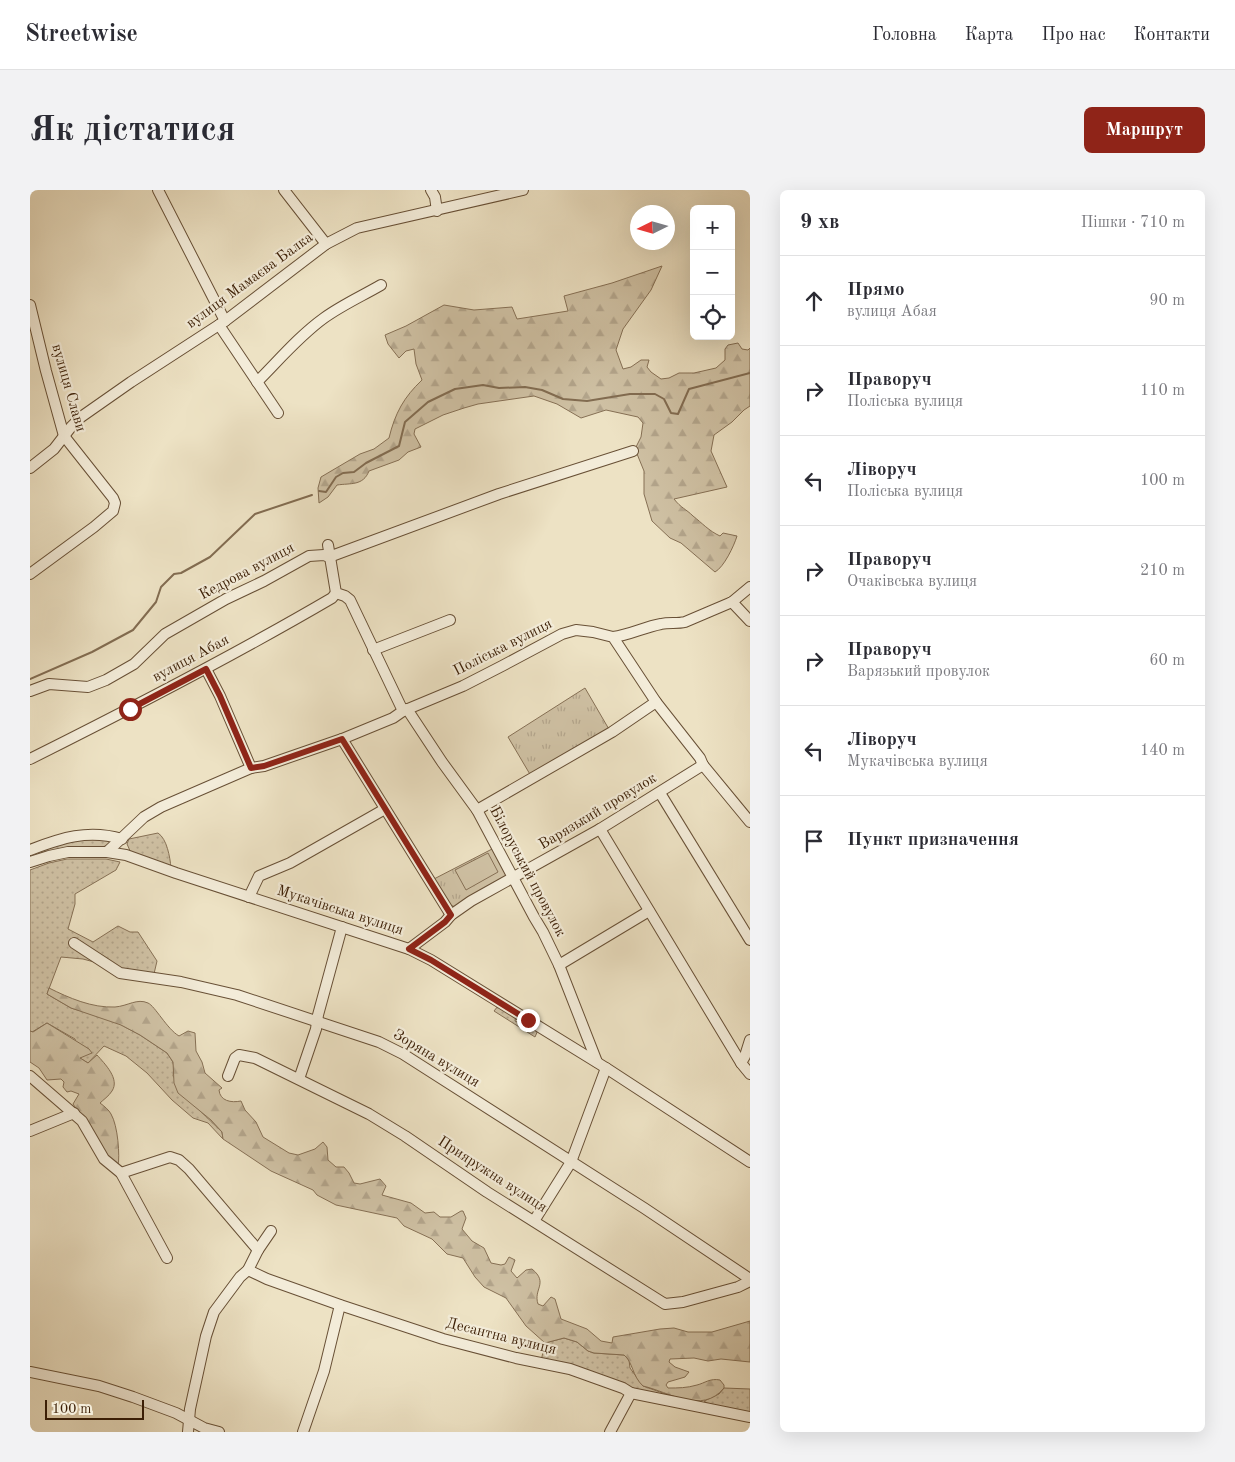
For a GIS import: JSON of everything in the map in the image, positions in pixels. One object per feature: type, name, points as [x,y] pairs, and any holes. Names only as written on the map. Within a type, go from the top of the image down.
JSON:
[{"type":"street","points":[[158,190],[222,323],[278,413]]},
{"type":"street","points":[[284,190],[326,244]]},
{"type":"street","points":[[431,190],[435,197],[437,211]]},
{"type":"street","name":"вулиця Мамаєва Балка","points":[[30,468],[54,449],[81,417],[222,323],[326,244],[357,228],[523,190]]},
{"type":"street","points":[[257,382],[306,333],[323,319],[342,306],[381,285]]},
{"type":"street","name":"вулиця Слави","points":[[30,305],[64,436],[113,498],[115,507],[94,527],[30,574]]},
{"type":"street","name":"Кедрова вулиця","points":[[30,691],[49,684],[88,687],[106,680],[134,664],[165,634],[226,599],[309,556],[324,555],[329,558],[499,494],[633,451]]},
{"type":"street","points":[[328,545],[329,558],[336,584],[336,594]]},
{"type":"street","points":[[750,587],[732,602],[685,622],[678,624],[662,623],[631,634],[613,637],[656,702],[700,758],[703,765],[750,822]]},
{"type":"street","name":"Білоруський провулок","points":[[336,594],[345,596],[350,600],[373,650],[405,710],[477,810],[544,932],[597,1062]]},
{"type":"street","name":"вулиця Абая","points":[[30,759],[126,712],[206,669],[301,616],[336,594]]},
{"type":"street","points":[[732,602],[750,621]]},
{"type":"street","points":[[373,650],[450,620]]},
{"type":"street","name":"Поліська вулиця","points":[[122,839],[144,817],[162,807],[251,768],[264,766],[342,739],[393,718],[405,710],[463,686],[562,634],[576,630],[613,637]]},
{"type":"street","points":[[206,669],[220,696],[251,768]]},
{"type":"street","points":[[477,810],[612,732],[656,702]]},
{"type":"street","points":[[342,739],[451,915]]},
{"type":"street","name":"Варязький провулок","points":[[409,949],[471,901],[514,879],[600,829],[703,765]]},
{"type":"street","points":[[660,792],[750,940]]},
{"type":"street","points":[[249,897],[259,876],[290,863],[385,809]]},
{"type":"street","points":[[600,829],[741,1063],[750,1074]]},
{"type":"street","points":[[30,850],[74,835],[112,836],[122,839]]},
{"type":"street","points":[[107,852],[122,839]]},
{"type":"street","name":"Мукачівська вулиця","points":[[30,862],[68,852],[107,852],[126,855],[409,949],[431,960],[597,1062],[750,1162]]},
{"type":"street","points":[[559,965],[650,912]]},
{"type":"street","points":[[299,1078],[317,1022],[342,927]]},
{"type":"street","name":"Зоряна вулиця","points":[[74,943],[120,973],[181,982],[237,995],[379,1042],[403,1054],[750,1280]]},
{"type":"street","points":[[569,1045],[581,1042],[587,1035]]},
{"type":"street","points":[[741,1063],[750,1040]]},
{"type":"street","name":"Прияружна вулиця","points":[[228,1076],[235,1058],[239,1055],[255,1058],[299,1078],[368,1114],[405,1136],[487,1192],[665,1304],[683,1302],[738,1287],[750,1280]]},
{"type":"street","points":[[534,1220],[571,1162],[606,1068]]},
{"type":"street","points":[[30,1076],[74,1113],[82,1122],[104,1159],[121,1173],[167,1258]]},
{"type":"street","points":[[30,1131],[74,1113]]},
{"type":"street","points":[[121,1173],[170,1157],[179,1160],[190,1169],[258,1250]]},
{"type":"street","points":[[188,1432],[188,1420],[214,1312],[240,1277],[248,1270],[258,1250],[271,1231]]},
{"type":"street","name":"Десантна вулиця","points":[[248,1270],[267,1279],[340,1305],[451,1341],[516,1358],[570,1369],[618,1386],[631,1393],[750,1417]]},
{"type":"street","points":[[303,1432],[324,1371],[340,1305]]},
{"type":"street","points":[[30,1372],[99,1386],[176,1412],[204,1428],[219,1432]]},
{"type":"street","points":[[610,1432],[631,1393]]},
{"type":"green space","points":[[662,266],[651,290],[623,329],[616,350],[623,369],[631,367],[641,360],[649,360],[647,367],[651,372],[661,379],[669,378],[679,373],[694,373],[716,368],[725,360],[725,349],[728,345],[738,343],[742,349],[748,350],[750,348],[750,406],[714,435],[711,451],[727,487],[674,499],[716,534],[720,536],[723,533],[737,536],[725,561],[715,572],[681,543],[670,538],[652,521],[644,494],[644,471],[635,449],[641,437],[643,423],[638,417],[606,410],[581,418],[557,404],[534,396],[478,404],[443,415],[415,429],[414,434],[421,447],[408,452],[399,460],[369,471],[360,481],[352,484],[337,485],[328,497],[319,503],[318,488],[321,477],[360,454],[374,449],[389,438],[401,406],[422,380],[416,364],[414,349],[406,351],[399,358],[388,344],[385,335],[444,305],[474,310],[512,307],[517,319],[568,311],[564,296],[612,283]]},
{"type":"green space","points":[[585,688],[610,731],[531,776],[508,737]]},
{"type":"green space","points":[[158,833],[166,844],[171,868],[131,853],[127,844],[129,839]]},
{"type":"green space","points":[[75,838],[115,841],[103,847],[30,859],[30,853]]},
{"type":"green space","points":[[494,848],[509,876],[455,907],[448,904],[432,880]]},
{"type":"green space","points":[[488,853],[498,872],[466,890],[455,870]]},
{"type":"green space","points":[[67,859],[106,859],[120,862],[116,870],[75,894],[75,904],[68,929],[93,942],[118,926],[130,932],[138,932],[157,961],[153,978],[83,959],[61,957],[47,994],[71,1008],[112,1020],[140,1035],[167,1053],[173,1062],[173,1076],[193,1104],[222,1132],[223,1139],[208,1123],[193,1118],[172,1100],[147,1073],[126,1056],[104,1046],[88,1063],[80,1058],[75,1039],[47,1023],[32,1032],[30,1031],[30,870]]},
{"type":"green space","points":[[49,988],[73,999],[98,1006],[115,1007],[140,1001],[148,1003],[179,1036],[188,1031],[195,1033],[196,1051],[205,1073],[222,1088],[219,1090],[221,1097],[233,1102],[241,1101],[245,1110],[256,1122],[263,1137],[289,1153],[298,1155],[315,1149],[323,1142],[327,1147],[328,1160],[336,1167],[344,1167],[354,1183],[360,1184],[380,1179],[386,1186],[382,1195],[411,1203],[425,1213],[434,1212],[440,1217],[451,1217],[463,1211],[466,1218],[462,1229],[472,1241],[484,1248],[491,1263],[505,1264],[509,1257],[515,1260],[511,1271],[517,1278],[526,1270],[532,1269],[537,1274],[540,1282],[537,1294],[538,1304],[543,1306],[551,1297],[555,1299],[561,1319],[587,1329],[601,1341],[612,1343],[613,1337],[660,1329],[674,1328],[688,1332],[712,1332],[750,1321],[750,1362],[721,1359],[708,1361],[694,1358],[670,1359],[669,1362],[675,1367],[689,1372],[685,1377],[668,1382],[666,1385],[668,1388],[690,1387],[713,1380],[720,1380],[724,1385],[724,1388],[715,1396],[706,1400],[696,1401],[643,1386],[624,1355],[594,1353],[588,1351],[577,1342],[564,1338],[545,1343],[526,1326],[506,1298],[484,1287],[463,1258],[447,1254],[432,1239],[404,1226],[397,1218],[336,1205],[317,1195],[313,1190],[271,1171],[223,1139],[222,1132],[211,1120],[178,1093],[174,1083],[173,1062],[167,1053],[121,1025],[71,1008],[47,994]]},
{"type":"green space","points":[[498,1006],[516,1016],[515,1021],[517,1022],[521,1019],[538,1030],[535,1037],[494,1011]]},
{"type":"green space","points":[[47,1023],[89,1049],[92,1053],[80,1058],[88,1063],[97,1055],[113,1077],[114,1086],[112,1091],[100,1103],[110,1113],[117,1133],[119,1148],[118,1168],[113,1164],[73,1104],[79,1094],[71,1091],[67,1092],[63,1087],[64,1082],[61,1079],[47,1080],[39,1068],[30,1062],[30,1031],[33,1032]]},
{"type":"green space","points":[[564,1338],[577,1342],[588,1351],[594,1353],[624,1355],[629,1360],[630,1368],[643,1386],[677,1398],[635,1392],[541,1361],[545,1343]]},
{"type":"green space","points":[[724,1388],[750,1389],[750,1416],[713,1407],[704,1401],[719,1394]]},
{"type":"waterway","points":[[319,491],[326,492],[336,477],[343,473],[354,472],[366,463],[399,446],[405,422],[428,402],[455,389],[483,385],[499,388],[525,387],[542,390],[563,399],[587,401],[630,394],[655,394],[664,399],[671,413],[678,414],[689,389],[750,373]]},
{"type":"waterway","points":[[30,679],[92,652],[133,630],[156,602],[161,587],[174,574],[181,573],[210,557],[255,514],[312,495]]},
{"type":"route","points":[[130,709],[206,669],[220,696],[251,768],[264,766],[342,739],[451,915],[445,922],[409,949],[431,960],[528,1020]]}]
